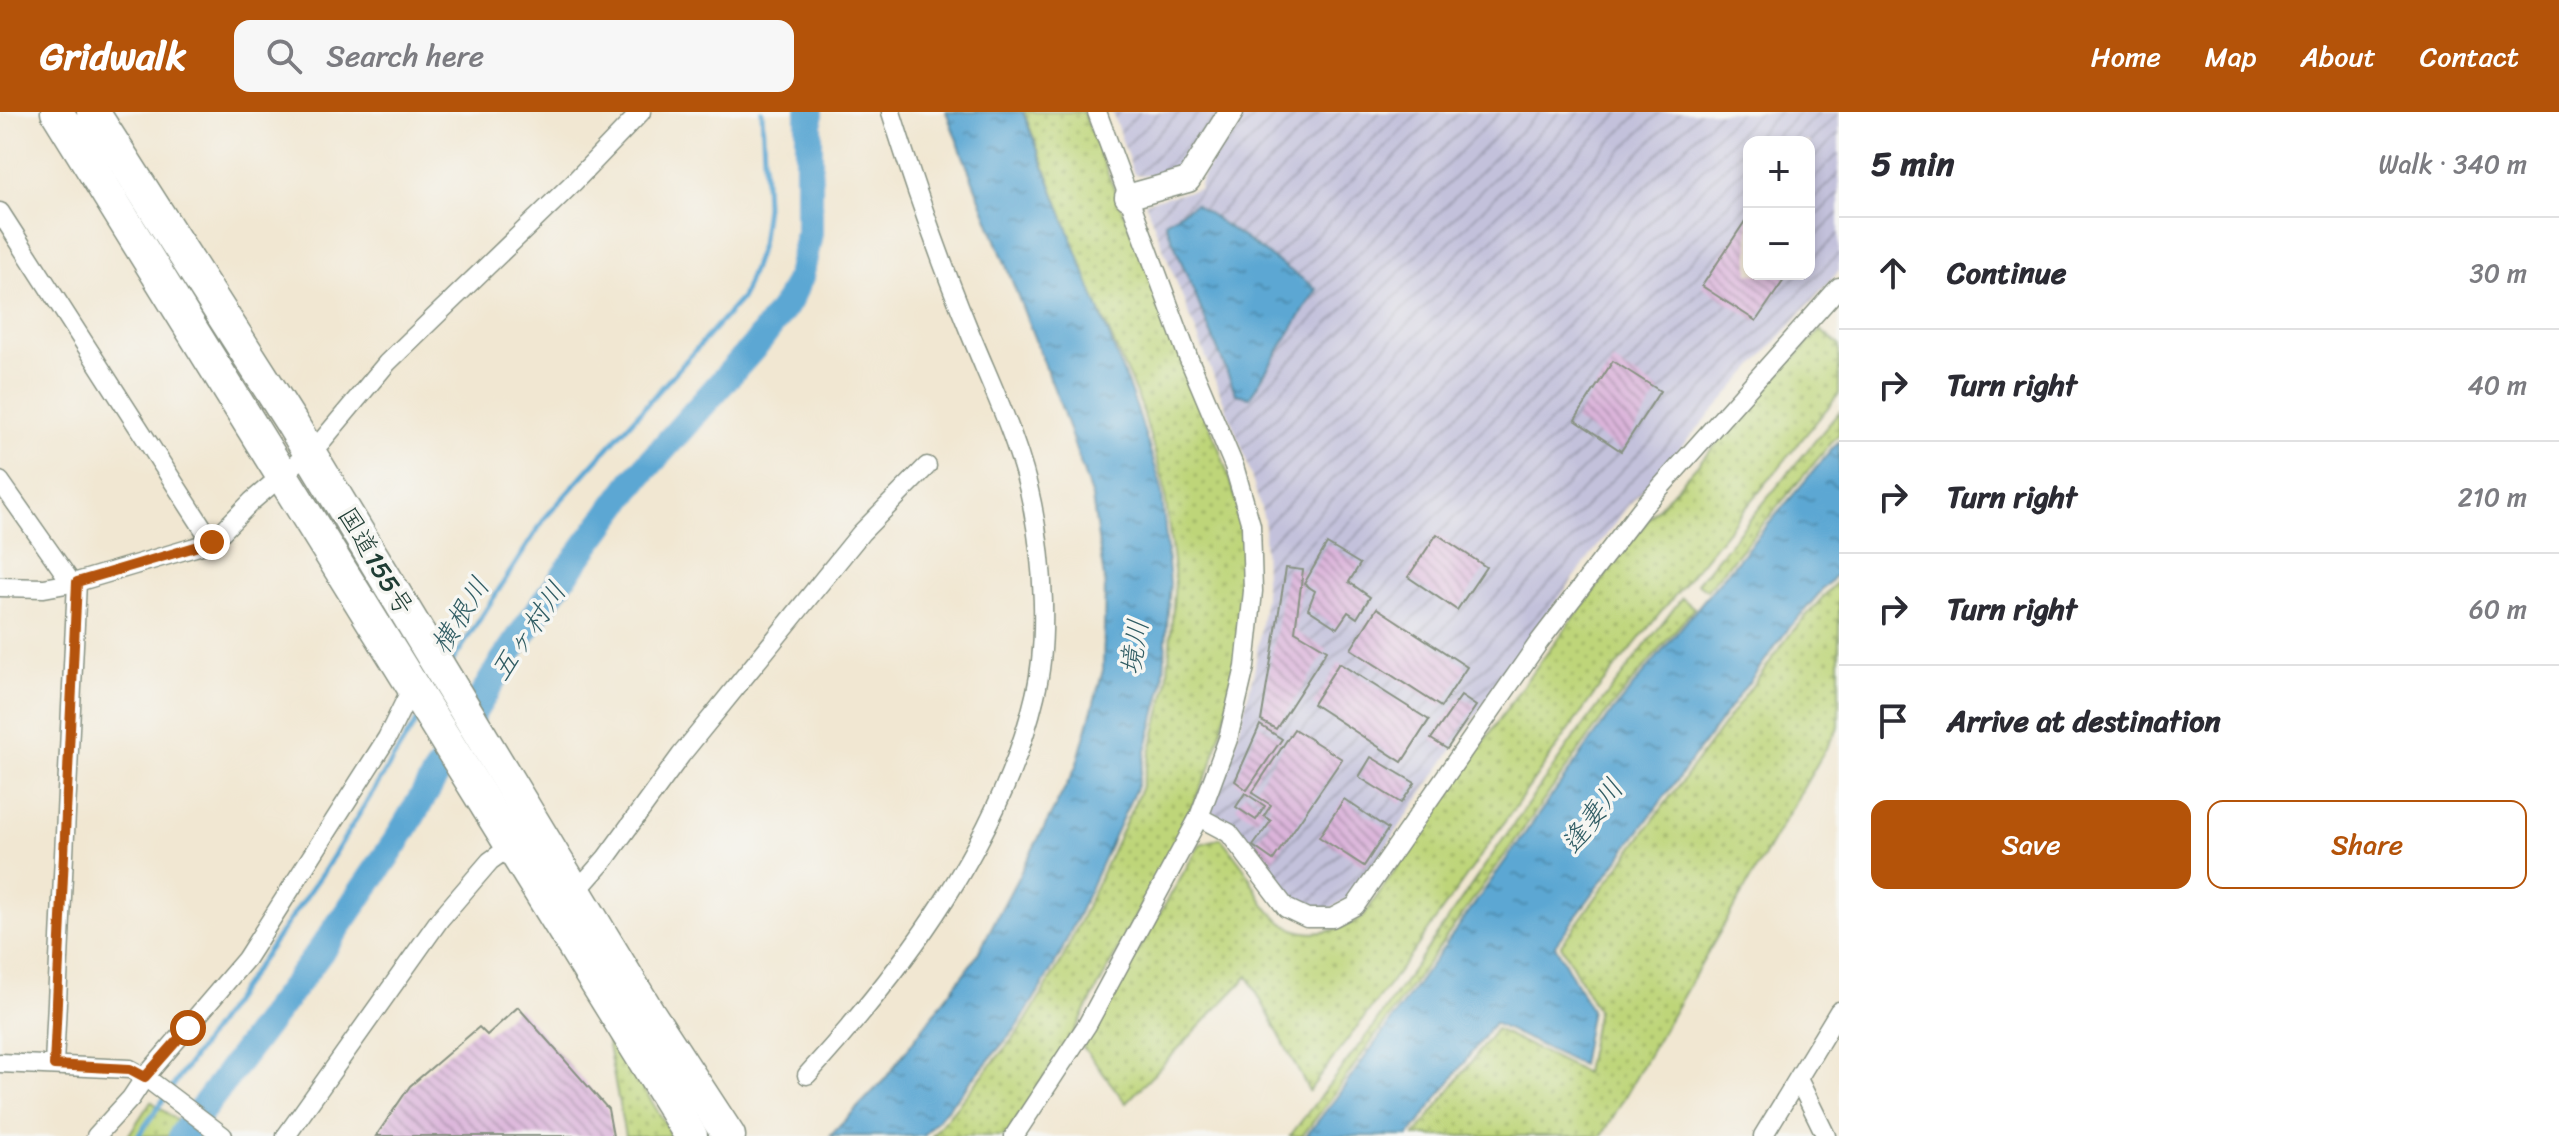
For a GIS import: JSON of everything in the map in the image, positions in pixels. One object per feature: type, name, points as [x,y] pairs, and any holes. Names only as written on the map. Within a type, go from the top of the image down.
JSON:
[{"type":"highway","name":"国道155号","points":[[57,112],[464,769],[576,892],[650,1015],[729,1136]]},
{"type":"highway","name":"国道155号","points":[[93,112],[310,452],[484,741],[524,837],[691,1136]]},
{"type":"street","points":[[0,587],[44,588],[74,582],[212,542],[252,501],[321,442],[387,363],[574,182],[641,112]]},
{"type":"street","points":[[807,1075],[863,1015],[963,872],[1007,784],[1036,694],[1043,617],[1032,502],[1017,450],[931,236],[891,112]]},
{"type":"street","points":[[1014,1136],[1087,1025],[1199,817],[1228,739],[1245,667],[1253,591],[1251,525],[1234,466],[1188,357],[1097,112]]},
{"type":"street","points":[[1127,197],[1188,180],[1231,112]]},
{"type":"street","points":[[0,212],[212,542]]},
{"type":"street","points":[[1199,817],[1229,833],[1286,908],[1307,918],[1332,918],[1355,906],[1539,642],[1641,509],[1839,287]]},
{"type":"street","points":[[576,892],[606,858],[681,755],[861,533],[927,466]]},
{"type":"street","points":[[0,481],[74,582],[54,1065]]},
{"type":"street","points":[[96,1136],[149,1080],[246,959],[387,738],[414,688]]},
{"type":"street","points":[[286,1136],[440,919],[490,861],[524,837]]},
{"type":"street","points":[[1763,1136],[1839,1011]]},
{"type":"street","points":[[0,1063],[130,1069],[223,1136]]},
{"type":"street","points":[[1799,1081],[1826,1136]]},
{"type":"shaded area","points":[[1112,112],[1223,112],[1186,170],[1165,177],[1134,174]]},
{"type":"shaded area","points":[[1243,112],[1839,112],[1839,271],[1628,506],[1531,635],[1352,896],[1329,909],[1309,909],[1290,899],[1234,825],[1210,811],[1237,738],[1255,667],[1265,596],[1264,519],[1245,456],[1145,202],[1199,189],[1203,175]]},
{"type":"green space","points":[[1024,112],[1083,112],[1220,451],[1239,509],[1246,568],[1241,641],[1211,766],[1176,840],[1077,1027],[1006,1136],[932,1136],[1021,1029],[1062,960],[1141,789],[1167,686],[1175,580],[1164,484],[1141,405],[1093,295]]},
{"type":"green space","points":[[1820,330],[1839,345],[1839,394],[1595,693],[1411,955],[1309,1091],[1248,976],[1126,1103],[1083,1047],[1200,844],[1221,838],[1273,915],[1296,930],[1335,930],[1362,918],[1526,681],[1651,516]]},
{"type":"green space","points":[[1839,412],[1839,434],[1707,590],[1697,583]]},
{"type":"green space","points":[[1839,579],[1839,726],[1602,1136],[1415,1136],[1496,1029],[1585,1073],[1597,1010],[1561,945],[1792,632]]},
{"type":"green space","points":[[1682,598],[1694,608],[1604,716],[1332,1097],[1302,1136],[1290,1136],[1370,1031],[1573,739]]},
{"type":"green space","points":[[604,1024],[673,1136],[625,1136]]},
{"type":"green space","points":[[151,1101],[197,1136],[128,1136]]},
{"type":"water","name":"境川","points":[[946,112],[1023,112],[1136,406],[1161,485],[1170,583],[1163,685],[1137,786],[1059,957],[1018,1026],[924,1136],[830,1136],[884,1080],[976,957],[1076,767],[1103,670],[1105,585],[1092,498],[1062,409]]},
{"type":"water","points":[[1195,204],[1317,289],[1250,397],[1236,394],[1165,222]]},
{"type":"water","name":"逢妻川","points":[[1839,441],[1839,571],[1789,628],[1555,945],[1591,1010],[1581,1065],[1494,1023],[1409,1136],[1306,1136],[1608,717]]},
{"type":"building","points":[[1743,224],[1743,280],[1784,280],[1756,321],[1702,286]]},
{"type":"building","points":[[1613,361],[1660,391],[1621,451],[1575,420]]},
{"type":"building","points":[[1437,534],[1486,567],[1457,610],[1408,577]]},
{"type":"building","points":[[1327,544],[1360,564],[1349,582],[1370,597],[1357,618],[1348,612],[1337,628],[1308,609],[1315,591],[1304,584]]},
{"type":"building","points":[[1286,568],[1303,570],[1295,631],[1327,650],[1276,729],[1261,721]]},
{"type":"building","points":[[1377,608],[1467,667],[1441,707],[1351,649]]},
{"type":"building","points":[[1339,663],[1429,720],[1402,762],[1313,704]]},
{"type":"building","points":[[1461,696],[1476,706],[1447,749],[1431,739]]},
{"type":"building","points":[[1260,725],[1282,739],[1247,790],[1235,781]]},
{"type":"building","points":[[1294,729],[1342,759],[1273,860],[1253,846],[1271,821],[1264,816],[1271,805],[1252,793]]},
{"type":"building","points":[[1371,757],[1415,783],[1401,803],[1359,777]]},
{"type":"building","points":[[1245,793],[1265,806],[1256,820],[1236,807]]},
{"type":"building","points":[[1344,799],[1388,829],[1364,866],[1319,837]]},
{"type":"building","points":[[518,1007],[608,1109],[613,1136],[376,1136],[410,1086],[479,1027],[487,1035]]},
{"type":"waterway","name":"横根川","points":[[451,664],[545,518],[742,298],[761,245],[766,206],[762,112]]},
{"type":"waterway","name":"五ヶ村川","points":[[182,1136],[328,941],[396,842],[504,660],[544,603],[634,481],[759,341],[788,302],[800,277],[809,233],[809,112]]},
{"type":"waterway","name":"横根川","points":[[138,1136],[324,871],[419,717]]},
{"type":"route","points":[[188,1028],[145,1077],[130,1069],[54,1065],[77,582],[212,542]]}]
